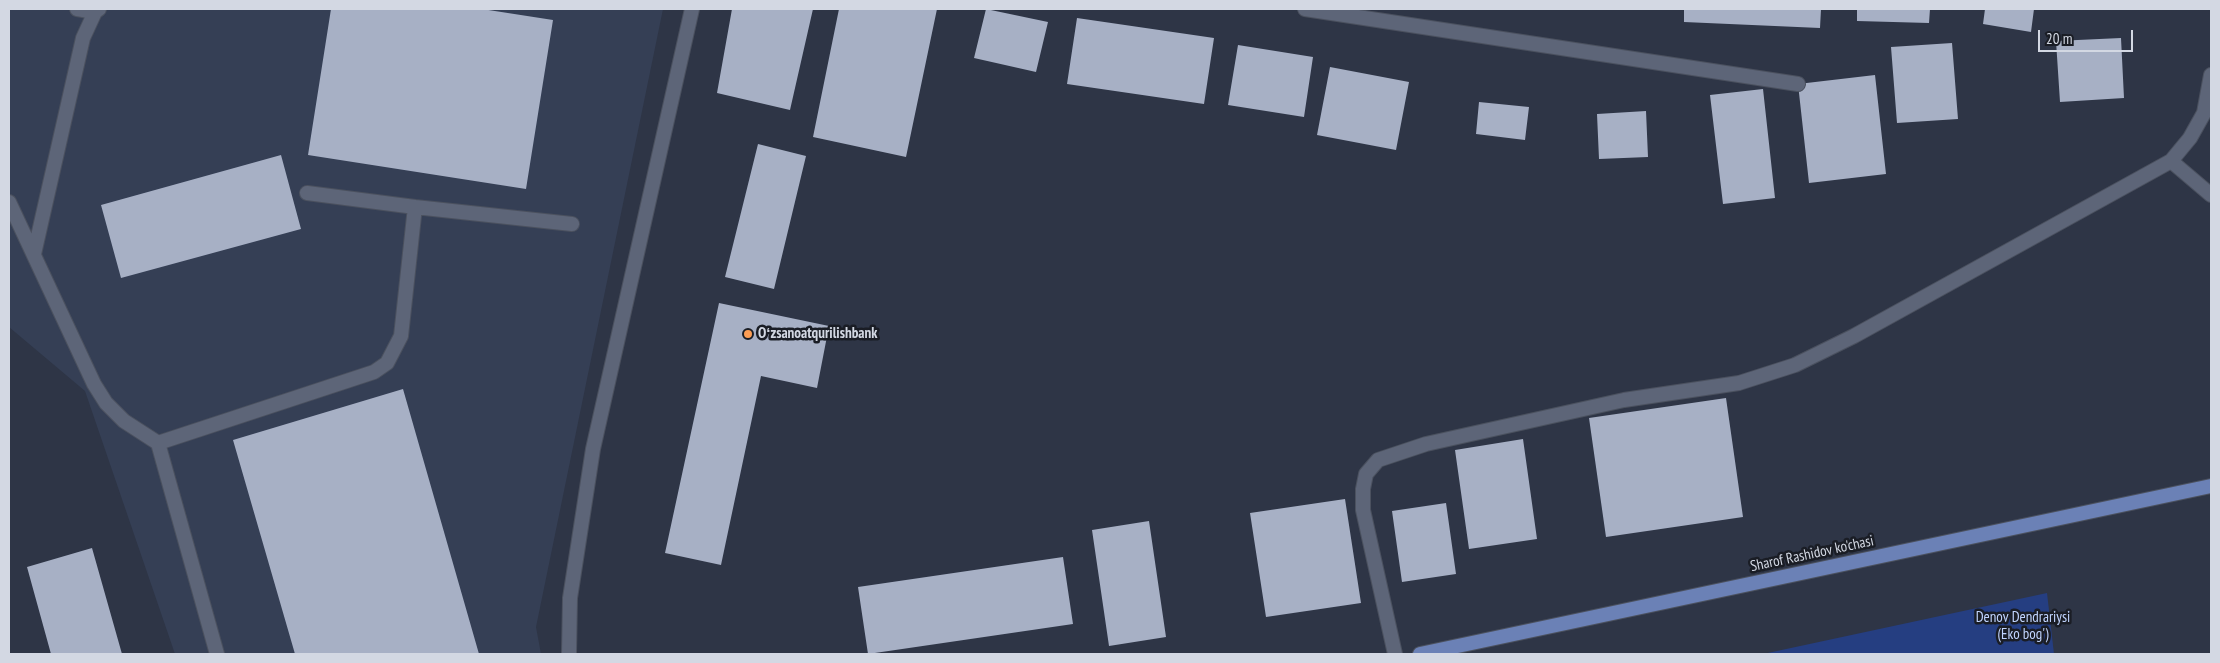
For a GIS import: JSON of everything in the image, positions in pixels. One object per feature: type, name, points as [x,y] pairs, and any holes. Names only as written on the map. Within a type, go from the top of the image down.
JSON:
[{"type":"main road","name":"Sharof Rashidov ko'chasi","points":[[1420,654],[2211,486]]},
{"type":"street","points":[[34,254],[83,38],[97,10],[77,9]]},
{"type":"street","points":[[569,654],[570,598],[593,450],[692,9]]},
{"type":"street","points":[[1305,9],[1798,84]]},
{"type":"street","points":[[1395,654],[1363,510],[1363,489],[1366,474],[1378,460],[1426,444],[1624,400],[1739,383],[1795,365],[1854,336],[2171,161],[2190,138],[2204,112],[2211,75]]},
{"type":"street","points":[[2171,161],[2211,195]]},
{"type":"street","points":[[307,193],[572,224]]},
{"type":"street","points":[[9,202],[94,384],[106,403],[124,421],[158,443],[217,654]]},
{"type":"street","points":[[158,443],[374,372],[387,363],[401,336],[415,207]]},
{"type":"shaded area","points":[[9,9],[663,9],[536,627],[541,654],[175,654],[85,391],[9,327]]},
{"type":"green space","name":"Denov Dendrariysi (Eko bog')","points":[[2047,593],[2054,654],[1763,654]]},
{"type":"building","points":[[331,9],[482,9],[553,20],[526,189],[308,155]]},
{"type":"building","points":[[732,9],[813,9],[790,110],[717,93]]},
{"type":"building","points":[[839,9],[937,9],[906,157],[813,137]]},
{"type":"building","points":[[986,9],[1048,22],[1036,72],[974,58]]},
{"type":"building","points":[[1684,9],[1821,9],[1820,28],[1684,22]]},
{"type":"building","points":[[1857,9],[1930,9],[1929,23],[1857,21]]},
{"type":"building","points":[[1985,9],[2034,9],[2031,32],[1983,24]]},
{"type":"building","points":[[1077,18],[1214,38],[1204,104],[1067,84]]},
{"type":"building","points":[[2121,38],[2124,98],[2060,102],[2056,41]]},
{"type":"building","points":[[1952,43],[1958,119],[1897,123],[1891,47]]},
{"type":"building","points":[[1238,45],[1313,57],[1304,117],[1228,105]]},
{"type":"building","points":[[1330,67],[1409,82],[1396,150],[1317,135]]},
{"type":"building","points":[[1875,75],[1886,174],[1809,183],[1798,84]]},
{"type":"building","points":[[1763,89],[1775,198],[1723,204],[1710,95]]},
{"type":"building","points":[[1479,102],[1529,107],[1525,140],[1476,134]]},
{"type":"building","points":[[1646,111],[1648,157],[1599,159],[1597,114]]},
{"type":"building","points":[[758,144],[806,156],[774,289],[725,277]]},
{"type":"building","points":[[281,155],[301,229],[121,278],[101,205]]},
{"type":"building","points":[[719,303],[829,326],[817,388],[761,376],[721,565],[665,553]]},
{"type":"building","points":[[403,389],[479,654],[295,654],[233,440]]},
{"type":"building","points":[[1726,398],[1743,517],[1606,537],[1589,418]]},
{"type":"building","points":[[1523,439],[1537,539],[1469,549],[1455,450]]},
{"type":"building","points":[[1345,499],[1361,603],[1266,617],[1250,513]]},
{"type":"building","points":[[1446,503],[1456,574],[1402,582],[1392,511]]},
{"type":"building","points":[[1149,521],[1166,637],[1109,646],[1092,530]]},
{"type":"building","points":[[92,548],[122,654],[51,654],[27,567]]},
{"type":"building","points":[[1063,557],[1073,624],[868,654],[858,587]]},
{"type":"place","name":"Oʻzsanoatqurilishbank","points":[[748,334]]}]
